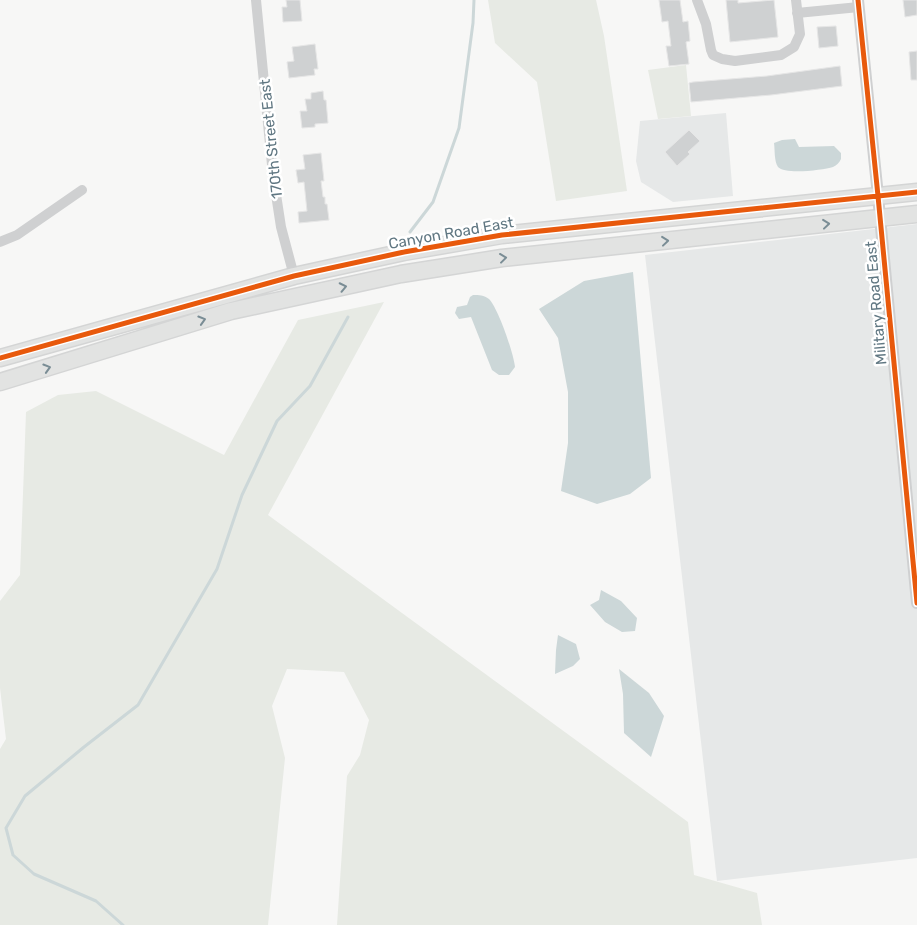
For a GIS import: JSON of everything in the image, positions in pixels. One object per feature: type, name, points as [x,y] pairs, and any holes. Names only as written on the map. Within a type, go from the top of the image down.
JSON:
[{"type":"main road","name":"Canyon Road East","points":[[0,358],[294,276],[404,252],[502,235],[917,192]]},
{"type":"main road","points":[[0,382],[231,311],[401,274],[502,258],[917,214]]},
{"type":"main road","points":[[231,311],[288,288],[294,281],[294,276]]},
{"type":"street","name":"170th Street East","points":[[256,0],[281,227],[294,276]]},
{"type":"street","points":[[696,0],[706,24],[713,55],[735,61],[781,55],[794,47],[800,34],[796,0]]},
{"type":"street","points":[[797,13],[858,4]]},
{"type":"street","name":"Military Road East","points":[[858,4],[917,603]]},
{"type":"street","points":[[0,242],[17,235],[82,190]]},
{"type":"shaded area","points":[[488,0],[596,0],[604,36],[627,191],[556,201],[537,82],[495,43]]},
{"type":"shaded area","points":[[686,65],[691,116],[658,119],[648,70]]},
{"type":"shaded area","points":[[726,113],[733,196],[673,202],[641,182],[636,161],[640,121]]},
{"type":"shaded area","points":[[795,139],[799,147],[834,146],[841,153],[841,159],[833,167],[813,170],[788,171],[778,167],[774,143]]},
{"type":"shaded area","points":[[917,224],[917,858],[717,881],[645,255]]},
{"type":"shaded area","points":[[633,272],[651,478],[630,494],[597,504],[561,491],[568,443],[568,392],[558,338],[539,309],[584,281]]},
{"type":"shaded area","points":[[473,295],[489,299],[497,312],[514,361],[515,367],[509,375],[499,375],[492,370],[471,317],[459,319],[455,313],[457,307],[467,305],[470,297]]},
{"type":"shaded area","points":[[384,302],[268,515],[688,822],[694,875],[757,893],[762,925],[337,925],[347,776],[360,755],[369,720],[344,672],[287,669],[272,706],[285,758],[268,925],[0,925],[0,749],[6,739],[0,688],[0,601],[20,575],[26,412],[58,395],[96,391],[224,455],[298,320]]},
{"type":"shaded area","points":[[601,590],[621,601],[637,618],[635,631],[622,632],[605,622],[590,605],[599,600]]},
{"type":"shaded area","points":[[558,635],[576,644],[580,659],[573,666],[555,674],[556,650]]},
{"type":"shaded area","points":[[619,669],[649,693],[664,716],[651,757],[624,733],[623,694]]},
{"type":"building","points":[[286,0],[300,0],[302,21],[283,22],[282,7],[287,7]]},
{"type":"building","points":[[659,0],[680,0],[683,22],[688,21],[690,41],[686,42],[689,64],[669,66],[666,46],[671,46],[668,21],[662,22]]},
{"type":"building","points":[[726,0],[738,0],[738,3],[774,0],[778,37],[730,42]]},
{"type":"building","points":[[903,0],[917,0],[917,15],[905,17]]},
{"type":"building","points":[[836,26],[838,46],[819,48],[817,27]]},
{"type":"building","points":[[315,44],[318,69],[314,69],[315,75],[289,78],[287,62],[294,61],[292,47]]},
{"type":"building","points":[[917,51],[917,80],[911,80],[909,52]]},
{"type":"building","points":[[840,66],[842,86],[691,102],[689,83],[693,82],[767,76]]},
{"type":"building","points":[[323,91],[324,100],[326,100],[328,123],[302,128],[300,111],[307,111],[305,99],[311,99],[311,93]]},
{"type":"building","points":[[689,130],[700,141],[677,166],[665,152]]},
{"type":"building","points":[[321,153],[324,181],[321,181],[329,220],[299,223],[298,212],[307,211],[304,182],[298,183],[296,170],[305,169],[303,155]]},
{"type":"waterway","points":[[410,232],[433,202],[459,128],[473,23],[474,0]]},
{"type":"waterway","points":[[123,925],[96,901],[34,874],[13,855],[6,828],[25,796],[138,705],[217,569],[242,495],[277,421],[310,386],[348,317]]},
{"type":"cycle path","points":[[858,0],[917,603]]},
{"type":"cycle path","points":[[0,358],[294,276],[404,252],[502,235],[917,192]]}]
